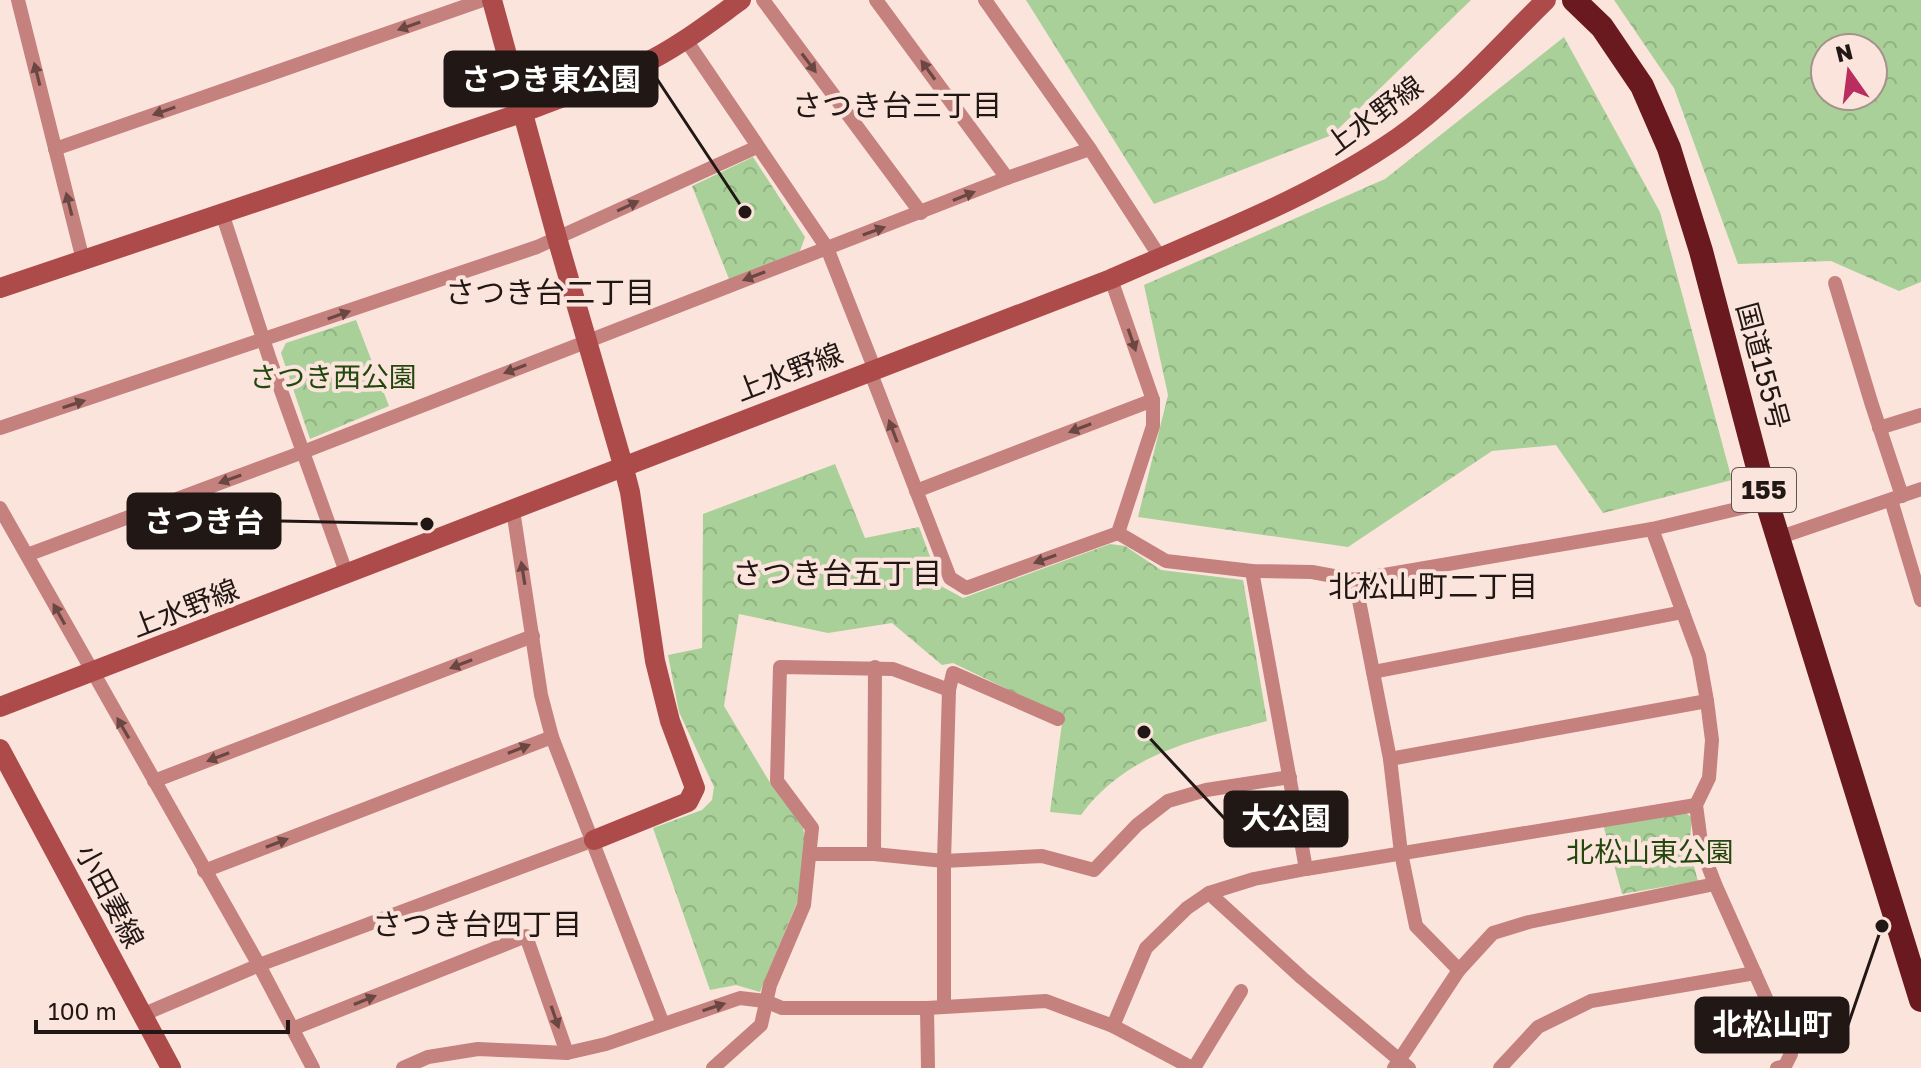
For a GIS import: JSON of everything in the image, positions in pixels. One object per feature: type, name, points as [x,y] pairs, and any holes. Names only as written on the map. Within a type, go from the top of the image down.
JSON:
[{"type":"highway","name":"国道155号","points":[[1574,0],[1602,27],[1642,86],[1669,148],[1701,251],[1767,502],[1921,1000]]},
{"type":"street","points":[[18,0],[83,260]]},
{"type":"street","points":[[55,149],[483,0]]},
{"type":"street","points":[[142,1015],[259,965],[688,802],[695,788],[670,721],[655,661],[630,492],[492,0]]},
{"type":"street","points":[[0,288],[524,112],[643,64],[686,40],[741,0]]},
{"type":"street","points":[[763,0],[921,213]]},
{"type":"street","points":[[876,0],[1007,178]]},
{"type":"street","points":[[985,0],[1090,149],[1160,257]]},
{"type":"street","name":"上水野線","points":[[0,707],[1111,279],[1327,183],[1401,135],[1458,88],[1546,0]]},
{"type":"street","points":[[686,40],[827,248],[950,578],[966,588],[1118,533]]},
{"type":"street","points":[[0,428],[537,247],[757,147]]},
{"type":"street","points":[[27,555],[303,452],[1007,178],[1090,149]]},
{"type":"street","points":[[222,213],[347,575]]},
{"type":"street","points":[[1111,279],[1153,400],[1153,426],[1118,533]]},
{"type":"street","points":[[1835,283],[1879,428],[1921,600]]},
{"type":"street","points":[[916,491],[1153,400]]},
{"type":"street","points":[[1879,428],[1921,415]]},
{"type":"street","points":[[1778,538],[1921,489]]},
{"type":"street","points":[[1118,533],[1166,561],[1252,571],[1312,572],[1355,580],[1652,529],[1767,502]]},
{"type":"street","points":[[0,508],[259,965],[313,1068]]},
{"type":"street","points":[[513,510],[541,695],[552,737],[663,1024]]},
{"type":"street","points":[[1652,529],[1699,656],[1707,701],[1712,740],[1709,778],[1696,805],[1702,850],[1791,1054],[1785,1066],[1777,1068]]},
{"type":"street","points":[[1252,571],[1306,869]]},
{"type":"street","points":[[1355,580],[1390,759],[1401,853],[1416,926],[1459,970]]},
{"type":"street","points":[[1373,672],[1683,612]]},
{"type":"street","points":[[154,781],[533,636]]},
{"type":"street","points":[[713,1068],[761,1025],[765,1001],[804,905],[812,828],[777,781],[780,667],[893,669],[949,690]]},
{"type":"street","points":[[874,854],[875,667]]},
{"type":"street","points":[[944,1006],[944,861],[949,690],[953,673],[1058,719]]},
{"type":"street","points":[[1390,759],[1707,701]]},
{"type":"street","points":[[204,871],[552,737]]},
{"type":"street","name":"小田妻線","points":[[0,749],[171,1068]]},
{"type":"street","points":[[811,854],[874,854],[944,861],[1042,856],[1094,870],[1137,825],[1168,801],[1206,790],[1290,777]]},
{"type":"street","points":[[1113,1026],[1146,948],[1187,908],[1209,893],[1254,879],[1306,869],[1696,805]]},
{"type":"street","points":[[1209,893],[1401,1065],[1459,970],[1493,933],[1529,922],[1715,884]]},
{"type":"street","points":[[292,1029],[526,936],[567,1053]]},
{"type":"street","points":[[1500,1068],[1538,1027],[1591,1001],[1755,973]]},
{"type":"street","points":[[403,1068],[428,1057],[478,1049],[567,1053],[606,1044],[740,998],[765,1001],[782,1008],[927,1008],[1046,1001],[1113,1026],[1193,1068],[1241,991]]},
{"type":"street","points":[[927,1008],[928,1068]]},
{"type":"green space","points":[[1026,0],[1471,0],[1332,135],[1154,204]]},
{"type":"green space","points":[[1614,0],[1921,0],[1921,282],[1899,291],[1831,261],[1738,264],[1674,88]]},
{"type":"green space","points":[[1564,37],[1660,212],[1732,480],[1603,513],[1556,445],[1492,451],[1348,547],[1138,517],[1168,395],[1144,285],[1385,179]]},
{"type":"green space","points":[[753,157],[805,237],[800,251],[729,279],[692,186]]},
{"type":"green space","name":"さつき西公園","points":[[356,320],[389,406],[310,439],[281,353],[286,343]]},
{"type":"green space","points":[[835,464],[865,538],[919,527],[941,586],[963,598],[1110,544],[1125,546],[1161,570],[1243,580],[1267,721],[1189,742],[1141,763],[1119,776],[1081,815],[1050,812],[1063,716],[953,663],[942,665],[892,623],[828,633],[739,614],[724,706],[769,781],[802,822],[806,845],[798,900],[760,992],[736,985],[710,990],[653,828],[702,810],[712,800],[714,787],[679,712],[668,655],[702,648],[703,514]]},
{"type":"green space","name":"北松山東公園","points":[[1683,810],[1692,818],[1689,848],[1698,881],[1622,894],[1603,824]]},
{"type":"place","name":"さつき東公園","points":[[745,212]]},
{"type":"place","name":"さつき台","points":[[427,524]]},
{"type":"place","name":"大公園","points":[[1144,732]]},
{"type":"place","name":"北松山町","points":[[1882,926]]},
{"type":"district","name":"さつき台三丁目","points":[[897,106]]},
{"type":"district","name":"さつき台二丁目","points":[[550,293]]},
{"type":"district","name":"さつき台五丁目","points":[[837,574]]},
{"type":"district","name":"北松山町二丁目","points":[[1433,587]]},
{"type":"district","name":"さつき台四丁目","points":[[477,925]]}]
